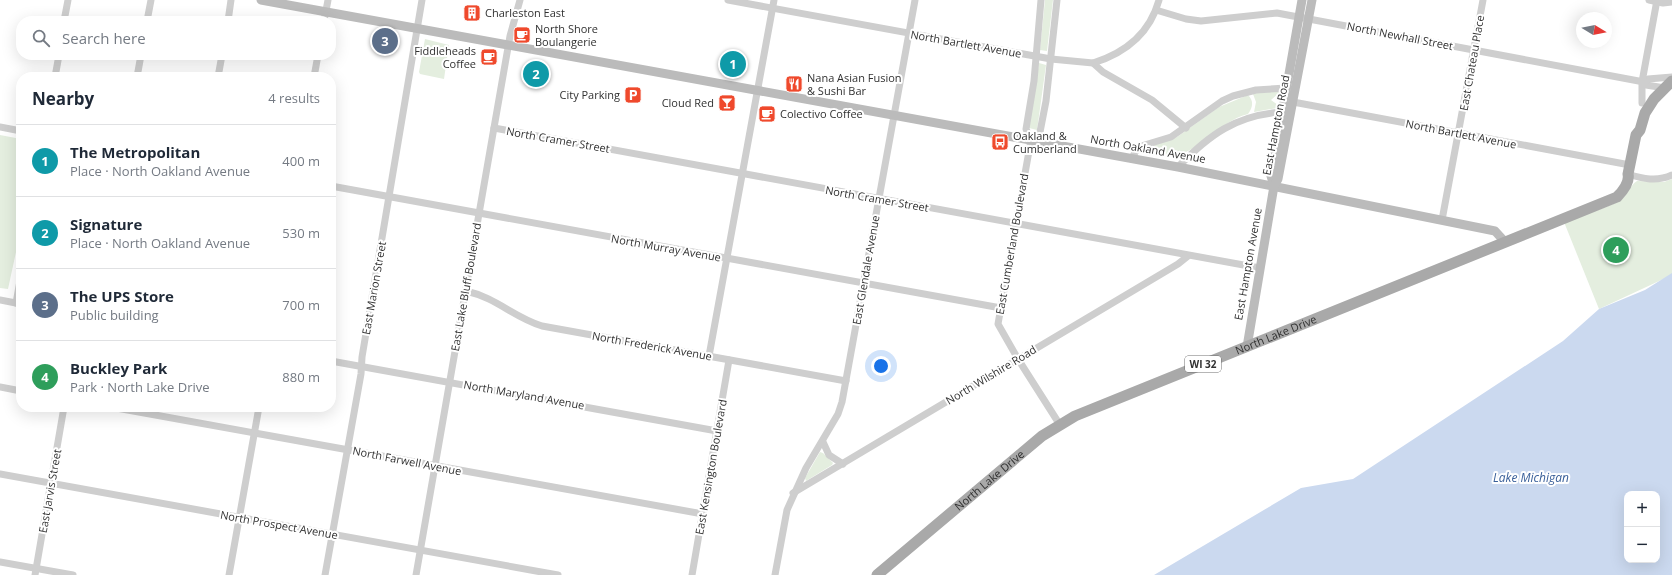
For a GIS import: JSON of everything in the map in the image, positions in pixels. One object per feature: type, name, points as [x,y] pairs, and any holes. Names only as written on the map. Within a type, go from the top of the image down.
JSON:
[{"type":"main road","name":"North Oakland Avenue","points":[[261,0],[321,16]]},
{"type":"main road","name":"East Hampton Road","points":[[1274,186],[1278,179],[1293,102],[1304,18],[1302,0]]},
{"type":"main road","name":"East Hampton Road","points":[[1274,186],[1270,176],[1286,88],[1304,18],[1312,0]]},
{"type":"main road","name":"North Oakland Avenue","points":[[336,18],[417,29],[1132,158],[1495,231],[1505,242]]},
{"type":"main road","name":"WI 32","points":[[1629,169],[1636,135],[1634,129],[1640,111],[1654,99],[1667,84]]},
{"type":"main road","name":"North Lake Drive","points":[[877,575],[1042,436],[1075,416],[1602,203],[1620,194],[1629,179],[1629,169]]},
{"type":"main road","name":"East Hampton Avenue","points":[[1247,346],[1274,186]]},
{"type":"street","points":[[65,16],[68,0]]},
{"type":"street","points":[[148,16],[151,0]]},
{"type":"street","points":[[229,16],[231,0]]},
{"type":"street","points":[[325,16],[328,0]]},
{"type":"street","name":"East Marion Street","points":[[325,575],[390,197],[422,0]]},
{"type":"street","name":"East Lake Bluff Boulevard","points":[[416,575],[508,45],[520,0]]},
{"type":"street","name":"North Bartlett Avenue","points":[[728,0],[1051,59],[1093,63]]},
{"type":"street","points":[[709,356],[774,0]]},
{"type":"street","name":"East Glendale Avenue","points":[[775,575],[786,510],[793,493],[838,414],[846,381],[915,0]]},
{"type":"street","name":"East Cumberland Boulevard","points":[[1041,0],[1033,87],[1026,129],[1031,140],[998,324],[1018,359],[1060,425]]},
{"type":"street","points":[[1031,140],[1040,132],[1051,59],[1056,0]]},
{"type":"street","points":[[1159,0],[1156,10],[1142,34],[1119,53],[1093,63],[1103,72],[1152,100],[1186,128]]},
{"type":"street","name":"East Chateau Place","points":[[1442,220],[1483,0]]},
{"type":"street","points":[[1649,0],[1672,2]]},
{"type":"street","points":[[1640,111],[1643,82],[1657,1]]},
{"type":"street","name":"North Newhall Street","points":[[1156,10],[1186,19],[1201,21],[1214,21],[1254,14],[1277,13],[1643,82],[1646,85],[1667,84]]},
{"type":"street","points":[[56,72],[58,60]]},
{"type":"street","points":[[138,72],[140,60]]},
{"type":"street","points":[[219,72],[221,60]]},
{"type":"street","points":[[315,72],[317,60]]},
{"type":"street","name":"North Newhall Street","points":[[1643,82],[1648,79],[1672,77]]},
{"type":"street","points":[[1132,158],[1138,147],[1171,138],[1204,114],[1233,96],[1256,90],[1286,88],[1293,102],[1282,112],[1262,113],[1233,123],[1193,152],[1178,167]]},
{"type":"street","name":"North Bartlett Avenue","points":[[1293,102],[1458,133],[1629,169],[1644,179],[1666,178],[1672,175]]},
{"type":"street","points":[[0,127],[16,130]]},
{"type":"street","name":"North Cramer Street","points":[[494,128],[1260,268]]},
{"type":"street","name":"North Murray Avenue","points":[[336,187],[1001,308]]},
{"type":"street","name":"North Wilshire Road","points":[[793,493],[1178,264],[1188,256]]},
{"type":"street","name":"North Frederick Avenue","points":[[466,291],[488,297],[525,320],[542,326],[846,381]]},
{"type":"street","points":[[0,300],[16,304]]},
{"type":"street","name":"East Kensington Boulevard","points":[[692,575],[730,360]]},
{"type":"street","name":"North Maryland Avenue","points":[[336,361],[717,430]]},
{"type":"street","points":[[0,387],[16,390]]},
{"type":"street","name":"East Jarvis Street","points":[[36,572],[63,412]]},
{"type":"street","name":"North Farwell Avenue","points":[[138,412],[703,514]]},
{"type":"street","points":[[229,575],[258,412]]},
{"type":"street","points":[[822,442],[829,455],[843,464]]},
{"type":"street","name":"North Prospect Avenue","points":[[0,474],[558,575]]},
{"type":"street","points":[[0,562],[36,572],[73,575]]},
{"type":"green space","points":[[1045,0],[1053,0],[1047,51],[1040,50]]},
{"type":"green space","points":[[425,39],[449,45],[444,79],[420,74],[419,72]]},
{"type":"green space","points":[[1039,63],[1046,65],[1037,130],[1029,128]]},
{"type":"green space","points":[[1261,92],[1280,92],[1271,100],[1278,105],[1277,108],[1254,112],[1256,102],[1253,94]]},
{"type":"green space","points":[[1248,95],[1252,104],[1248,114],[1228,123],[1184,153],[1174,156],[1141,150],[1177,137],[1219,107]]},
{"type":"green space","points":[[0,135],[16,138],[16,252],[8,289],[0,288]]},
{"type":"green space","points":[[1672,179],[1672,275],[1599,309],[1564,222],[1618,202],[1637,181],[1664,182]]},
{"type":"green space","points":[[820,452],[833,463],[806,481],[805,478]]},
{"type":"water","name":"Lake Michigan","points":[[1672,273],[1672,575],[1154,575],[1301,488],[1353,479],[1563,341],[1599,309],[1645,290]]},
{"type":"place","name":"Charleston East","points":[[472,13]]},
{"type":"place","name":"North Shore Boulangerie","points":[[522,35]]},
{"type":"place","name":"The UPS Store","points":[[385,41]]},
{"type":"place","name":"Fiddleheads Coffee","points":[[489,57]]},
{"type":"place","name":"The Metropolitan","points":[[733,64]]},
{"type":"place","name":"Signature","points":[[536,74]]},
{"type":"place","name":"Nana Asian Fusion & Sushi Bar","points":[[794,84]]},
{"type":"place","name":"City Parking","points":[[633,95]]},
{"type":"place","name":"Cloud Red","points":[[727,103]]},
{"type":"place","name":"Colectivo Coffee","points":[[767,114]]},
{"type":"place","name":"Oakland & Cumberland","points":[[1000,142]]},
{"type":"place","name":"Buckley Park","points":[[1616,250]]}]
